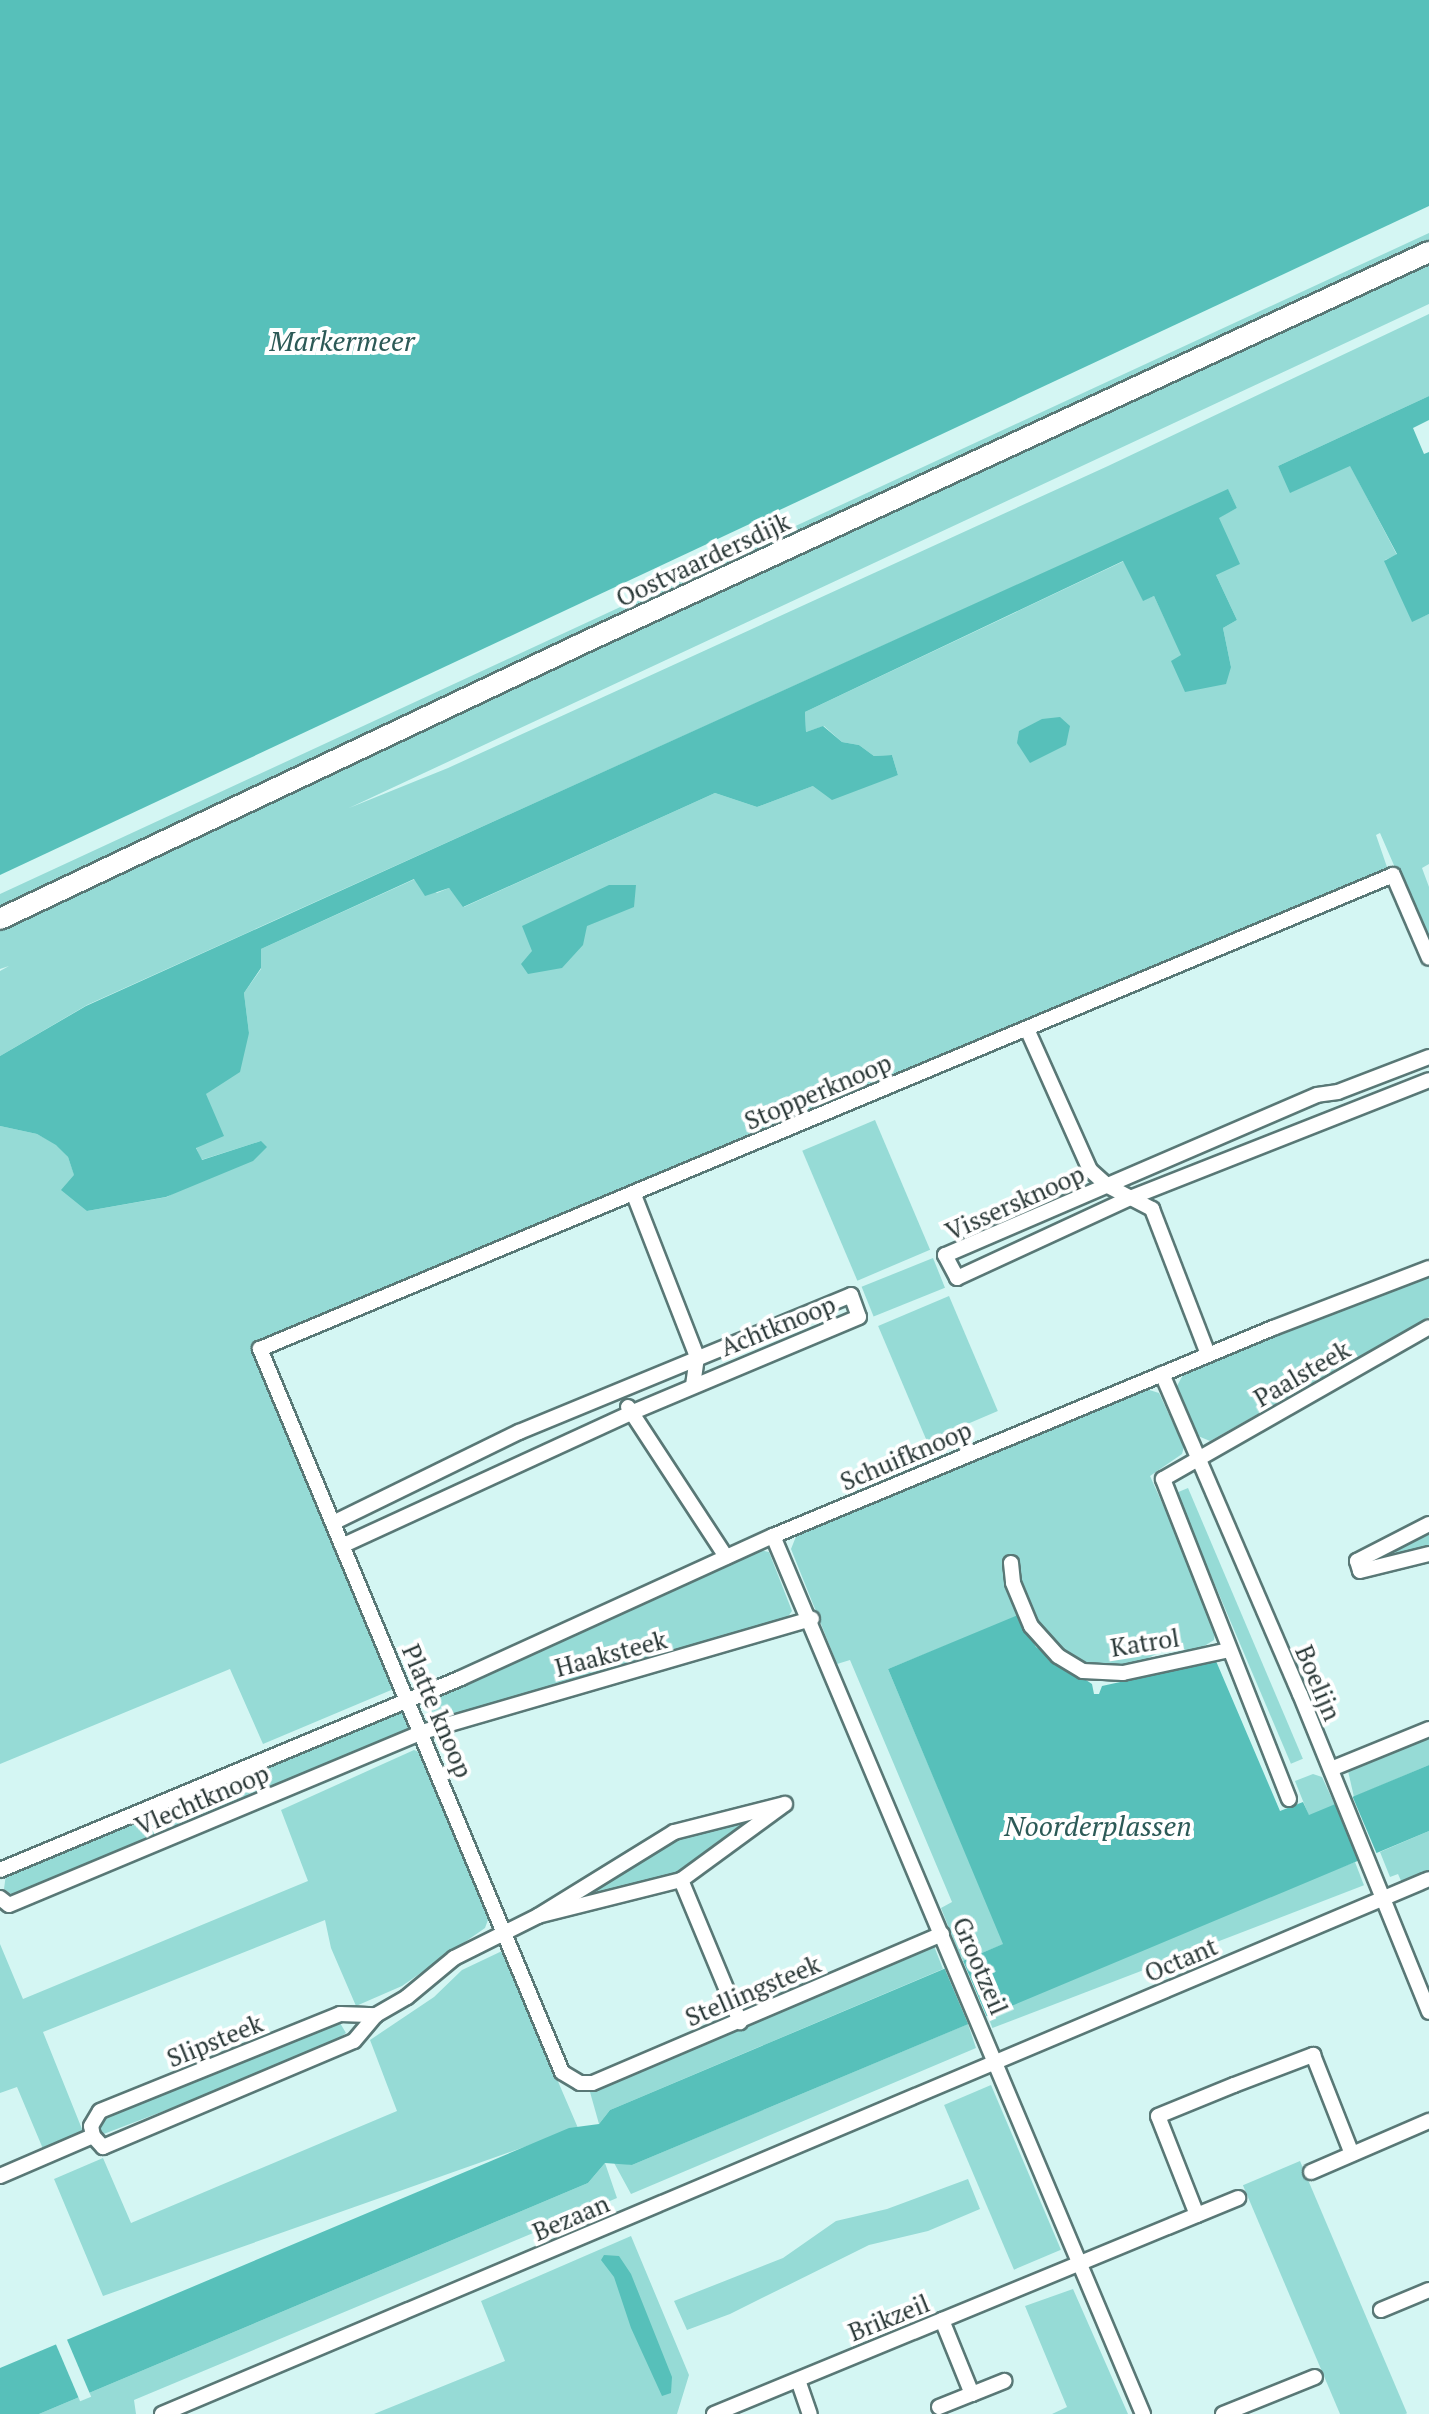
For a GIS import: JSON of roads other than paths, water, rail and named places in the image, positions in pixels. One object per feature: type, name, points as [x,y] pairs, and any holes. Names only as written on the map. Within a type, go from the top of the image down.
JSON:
[{"type":"main road","name":"Oostvaardersdijk","points":[[0,919],[565,651],[1429,252]]},
{"type":"street","name":"Stopperknoop","points":[[260,1349],[1393,875],[1429,958]]},
{"type":"street","points":[[1027,1029],[1090,1170],[1108,1186],[1152,1209],[1208,1354]]},
{"type":"street","name":"Vissersknoop","points":[[1429,1057],[1338,1092],[1317,1095],[945,1255],[957,1278],[1130,1198],[1429,1080]]},
{"type":"street","points":[[634,1194],[698,1357],[693,1386]]},
{"type":"street","name":"Schuifknoop","points":[[406,1700],[773,1536],[1208,1354],[1429,1268]]},
{"type":"street","name":"Achtknoop","points":[[333,1523],[519,1432],[617,1396],[698,1357],[851,1295],[859,1317],[633,1412],[342,1546]]},
{"type":"street","name":"Paalsteek","points":[[1198,1460],[1429,1327]]},
{"type":"street","name":"Platte knoop","points":[[260,1349],[562,2072],[580,2083]]},
{"type":"street","name":"Boelijn","points":[[1162,1374],[1428,2006]]},
{"type":"street","points":[[617,1396],[633,1412],[726,1557]]},
{"type":"street","points":[[1198,1460],[1163,1478],[1289,1799]]},
{"type":"street","points":[[1429,1524],[1357,1561],[1360,1572],[1429,1554]]},
{"type":"street","name":"Grootzeil","points":[[773,1536],[812,1618],[1143,2414]]},
{"type":"street","name":"Katrol","points":[[1011,1563],[1013,1582],[1030,1626],[1058,1656],[1082,1670],[1123,1674],[1229,1650]]},
{"type":"street","name":"Haaksteek","points":[[422,1732],[812,1618]]},
{"type":"street","name":"Vlechtknoop","points":[[0,1870],[406,1700]]},
{"type":"street","points":[[1330,1769],[1429,1728]]},
{"type":"street","name":"Vlechtknoop","points":[[0,1898],[9,1904],[422,1732]]},
{"type":"street","points":[[786,1804],[681,1880],[538,1916],[674,1832],[786,1804]]},
{"type":"street","name":"Octant","points":[[996,2062],[1429,1879]]},
{"type":"street","points":[[681,1880],[740,2022]]},
{"type":"street","name":"Slipsteek","points":[[376,2015],[340,2014],[100,2112],[90,2126],[93,2136],[104,2148],[354,2041],[376,2015],[407,1997],[454,1958],[538,1916]]},
{"type":"street","name":"Stellingsteek","points":[[580,2083],[592,2083],[942,1934]]},
{"type":"street","points":[[1197,2215],[1158,2116],[1234,2085],[1313,2055],[1352,2154]]},
{"type":"street","name":"Bezaan","points":[[162,2414],[996,2062]]},
{"type":"street","points":[[1310,2172],[1429,2121]]},
{"type":"street","name":"Slipsteek","points":[[0,2176],[93,2136]]},
{"type":"street","name":"Brikzeil","points":[[714,2414],[1238,2198]]},
{"type":"street","points":[[1381,2310],[1429,2290]]},
{"type":"street","points":[[942,2320],[972,2394]]},
{"type":"street","points":[[1223,2414],[1315,2378]]},
{"type":"street","points":[[798,2380],[810,2414]]},
{"type":"street","points":[[938,2406],[1005,2380]]},
{"type":"water","name":"Markermeer","points":[[0,0],[1429,0],[1429,206],[0,875]]},
{"type":"water","points":[[1429,396],[1429,420],[1413,428],[1424,454],[1429,452],[1429,614],[1412,622],[1384,561],[1397,554],[1350,466],[1290,493],[1278,466]]},
{"type":"water","points":[[1228,489],[1237,508],[1219,518],[1240,564],[1216,575],[1237,620],[1223,628],[1231,667],[1226,684],[1185,692],[1171,661],[1181,655],[1154,596],[1143,601],[1123,561],[805,712],[806,732],[823,726],[842,742],[859,745],[874,756],[892,755],[898,775],[832,800],[813,786],[757,807],[715,793],[463,907],[449,888],[425,896],[414,879],[261,949],[261,968],[244,993],[249,1033],[240,1072],[206,1094],[224,1136],[196,1148],[202,1160],[261,1141],[267,1147],[253,1161],[166,1197],[87,1211],[61,1190],[74,1175],[68,1157],[56,1145],[37,1134],[0,1126],[0,1056],[86,1006]]},
{"type":"water","points":[[1060,717],[1070,726],[1066,745],[1030,763],[1017,743],[1019,731],[1042,719]]},
{"type":"water","points":[[609,885],[636,885],[634,907],[587,926],[583,945],[562,968],[528,974],[521,964],[532,951],[522,926]]},
{"type":"water","name":"Noorderplassen","points":[[1018,1615],[1036,1647],[1092,1684],[1094,1694],[1099,1694],[1102,1686],[1216,1661],[1280,1811],[1303,1802],[1309,1815],[1429,1765],[1429,1831],[632,2165],[605,2163],[588,2183],[39,2414],[0,2414],[0,2368],[569,2128],[599,2124],[610,2110],[1003,1944],[888,1669]]},
{"type":"water","points":[[604,2255],[619,2256],[631,2274],[672,2377],[671,2393],[662,2396],[631,2328],[614,2277],[601,2260]]}]
